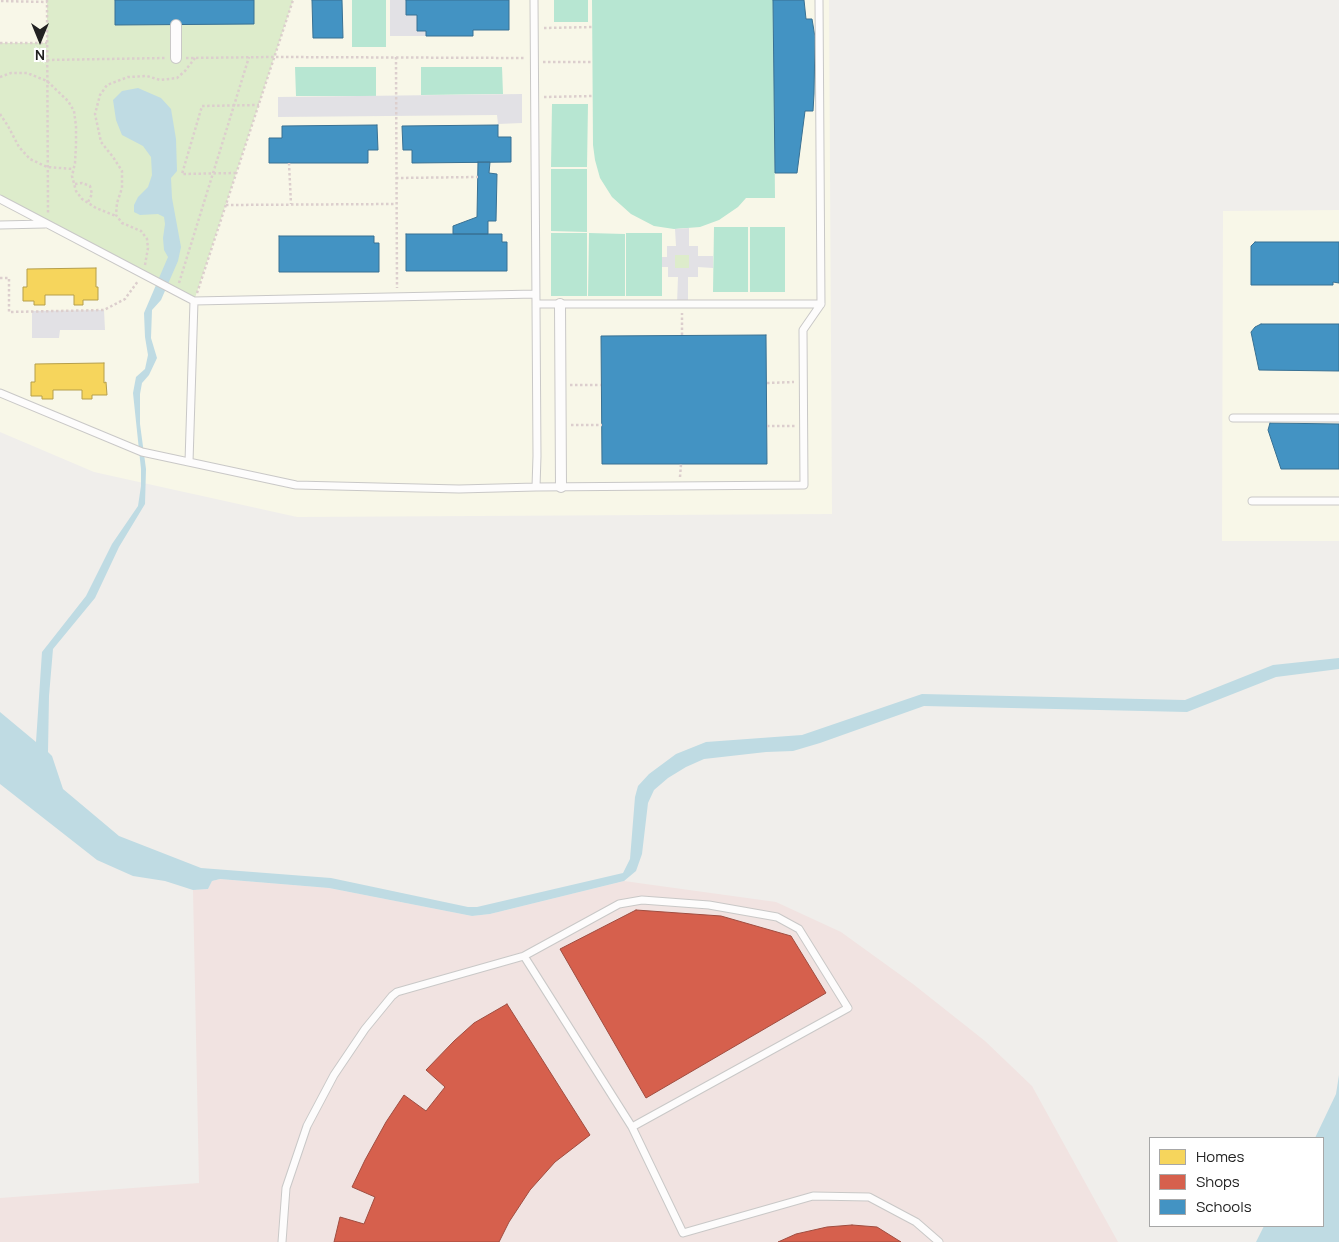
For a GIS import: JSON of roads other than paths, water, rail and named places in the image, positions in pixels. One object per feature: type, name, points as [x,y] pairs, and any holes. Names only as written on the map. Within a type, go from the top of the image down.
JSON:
[{"type":"street","points":[[176,25],[176,58]]},
{"type":"street","points":[[560,304],[561,487]]},
{"type":"lane","points":[[534,0],[536,487]]},
{"type":"lane","points":[[0,393],[142,452],[296,485],[459,489],[804,485],[803,330],[821,304],[819,0]]},
{"type":"lane","points":[[0,199],[194,301],[536,294]]},
{"type":"lane","points":[[0,225],[48,224]]},
{"type":"lane","points":[[189,462],[194,301]]},
{"type":"lane","points":[[536,304],[821,304]]},
{"type":"lane","points":[[1234,418],[1339,418]]},
{"type":"lane","points":[[1252,501],[1339,501]]},
{"type":"lane","points":[[282,1242],[286,1188],[307,1126],[334,1075],[365,1028],[397,992],[524,956],[619,904],[642,900],[708,905],[777,917],[799,929],[848,1008],[632,1128]]},
{"type":"lane","points":[[524,956],[632,1128],[683,1233],[814,1196],[869,1197],[916,1222],[939,1242]]},
{"type":"water","points":[[138,88],[161,98],[171,109],[176,139],[177,171],[171,178],[172,198],[181,247],[178,261],[161,300],[152,310],[151,338],[157,358],[149,375],[142,383],[140,394],[140,424],[146,469],[145,504],[119,547],[95,598],[53,649],[49,696],[48,752],[52,756],[63,789],[119,836],[201,868],[331,878],[468,907],[477,907],[623,873],[630,859],[635,797],[638,786],[649,774],[676,754],[706,742],[802,735],[922,694],[1185,700],[1273,665],[1339,658],[1339,669],[1276,677],[1187,712],[924,706],[793,751],[704,759],[668,778],[654,790],[648,803],[642,854],[636,871],[624,881],[490,914],[472,916],[329,888],[220,879],[212,881],[208,889],[193,890],[165,881],[133,876],[97,860],[0,784],[0,712],[36,742],[42,652],[86,596],[112,544],[138,506],[141,469],[133,393],[136,377],[145,369],[148,355],[144,313],[168,257],[164,250],[164,217],[158,214],[140,215],[134,212],[134,205],[138,197],[148,187],[152,175],[151,157],[143,146],[122,135],[116,120],[113,100],[122,91]]},
{"type":"water","points":[[1339,1075],[1339,1242],[1256,1242],[1264,1227],[1324,1227],[1324,1137],[1315,1137],[1336,1094]]}]
